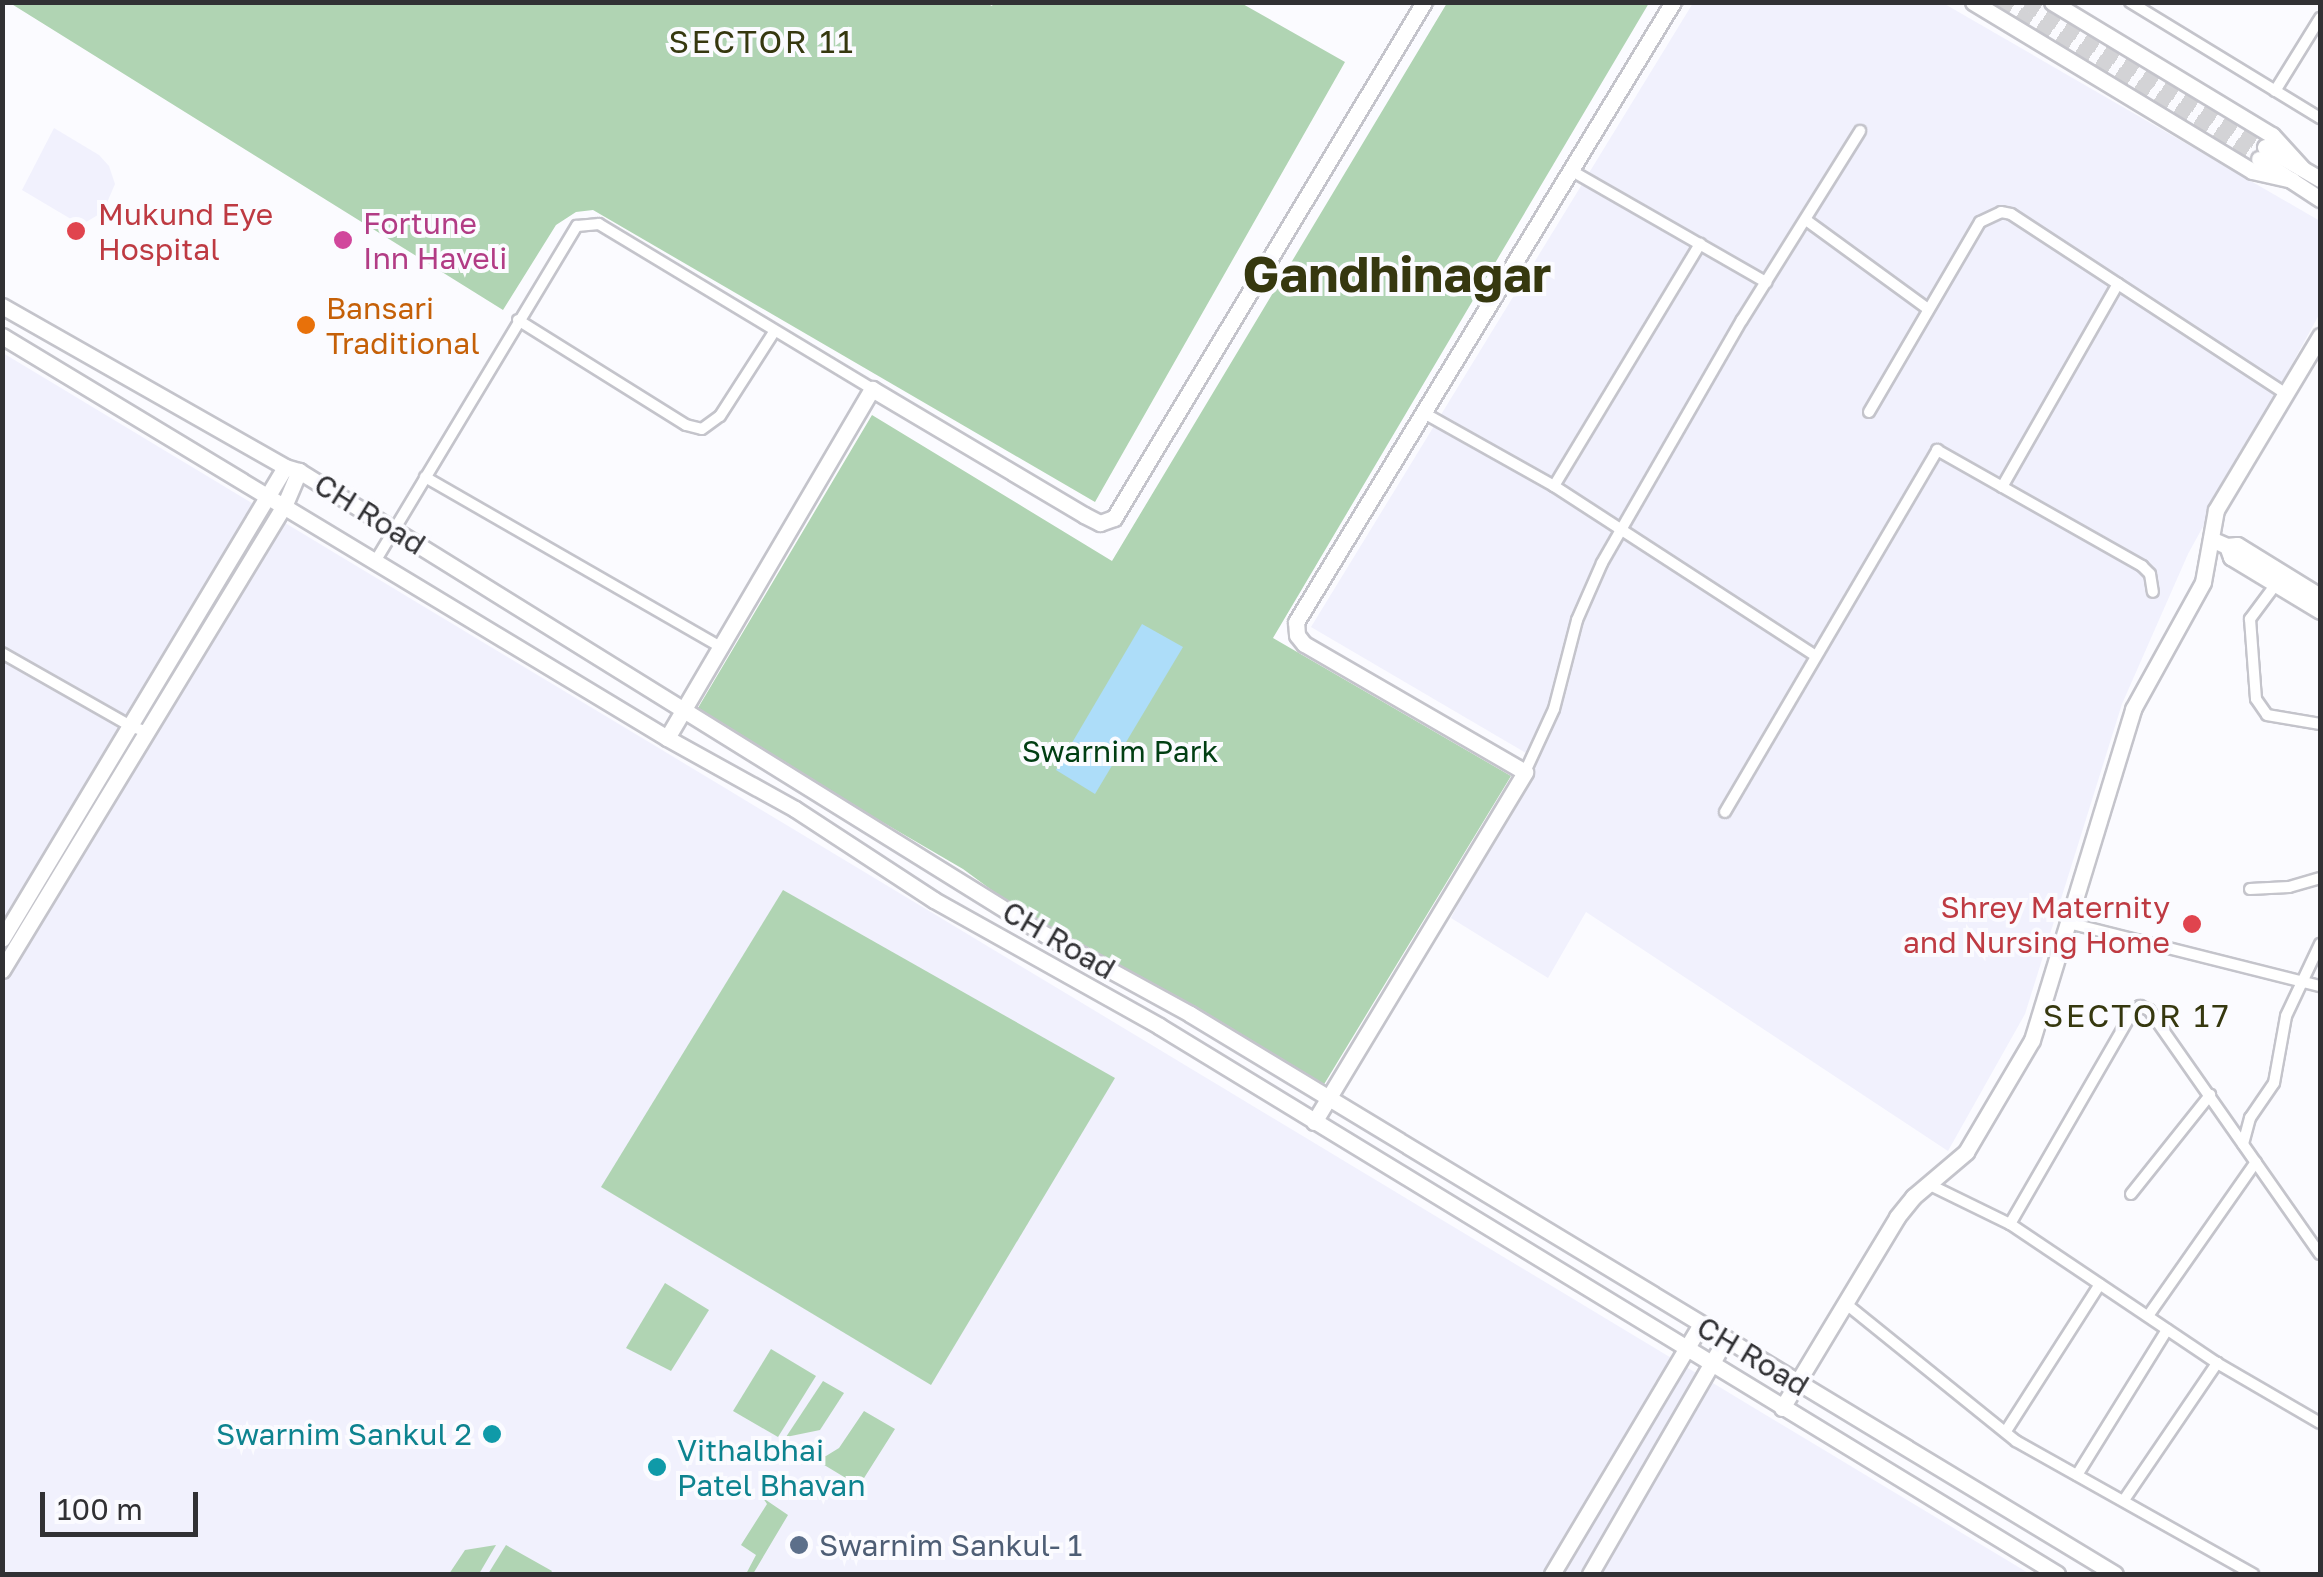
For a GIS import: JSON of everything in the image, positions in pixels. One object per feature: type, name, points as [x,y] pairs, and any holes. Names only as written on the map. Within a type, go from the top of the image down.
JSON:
[{"type":"street","points":[[376,560],[568,236],[577,226],[589,224],[599,224],[1084,515],[1108,522],[1424,2]]},
{"type":"street","points":[[1525,772],[1304,644],[1297,636],[1296,622],[1673,2]]},
{"type":"street","points":[[1973,2],[2252,172],[2320,179]]},
{"type":"street","points":[[2052,2],[2272,135],[2297,174],[2320,198]]},
{"type":"street","points":[[2130,2],[2320,118]]},
{"type":"street","points":[[2275,91],[2316,37],[2320,18]]},
{"type":"street","points":[[1314,1122],[1525,772],[1554,708],[1577,620],[1620,529],[1860,131]]},
{"type":"street","points":[[2262,153],[2297,174]]},
{"type":"street","points":[[1572,171],[1766,282]]},
{"type":"street","points":[[1869,412],[1980,222],[2001,212],[2011,214],[2284,394]]},
{"type":"street","points":[[1806,220],[1928,310]]},
{"type":"street","points":[[1554,486],[1700,244]]},
{"type":"street","points":[[2002,486],[2118,284]]},
{"type":"street","name":"CH Road","points":[[2,306],[394,528],[1046,935],[1172,1004],[2115,1574]]},
{"type":"street","points":[[518,320],[686,425],[702,429],[720,416],[774,332]]},
{"type":"street","name":"CH Road","points":[[2,336],[668,738],[786,804],[934,900],[1159,1026],[2058,1574]]},
{"type":"street","points":[[1782,1408],[1898,1217],[1966,1152],[2032,1040],[2133,710],[2203,582],[2219,542],[2216,510],[2320,336]]},
{"type":"street","points":[[668,738],[872,390]]},
{"type":"street","points":[[1424,412],[1554,486],[1816,656]]},
{"type":"street","points":[[1725,812],[1937,450],[2142,566],[2150,574],[2153,592]]},
{"type":"street","points":[[2,970],[139,729],[278,500],[292,469]]},
{"type":"street","points":[[425,477],[721,647]]},
{"type":"street","points":[[2219,542],[2231,557],[2320,611]]},
{"type":"street","points":[[2219,542],[2237,544],[2320,596]]},
{"type":"street","points":[[2276,584],[2250,618],[2256,699],[2266,714],[2320,724]]},
{"type":"street","points":[[2,653],[139,729]]},
{"type":"street","points":[[2,938],[139,729]]},
{"type":"street","points":[[2250,889],[2276,888],[2320,878]]},
{"type":"street","points":[[2069,923],[2320,986]]},
{"type":"street","points":[[2243,1144],[2250,1118],[2274,1084],[2283,1026],[2320,944]]},
{"type":"street","points":[[2010,1224],[2132,1011],[2140,1006],[2149,1010],[2320,1254]]},
{"type":"street","points":[[2131,1194],[2210,1095]]},
{"type":"street","points":[[2148,1316],[2256,1162]]},
{"type":"street","points":[[1930,1184],[2010,1224],[2217,1363],[2320,1423]]},
{"type":"street","points":[[2006,1431],[2100,1284]]},
{"type":"street","points":[[1845,1304],[2006,1431],[2076,1475],[2253,1574]]},
{"type":"street","points":[[1552,1574],[1701,1324]]},
{"type":"street","points":[[2076,1475],[2167,1330]]},
{"type":"street","points":[[1590,1574],[1726,1338]]},
{"type":"street","points":[[2124,1500],[2217,1363]]},
{"type":"shaded area","points":[[1693,3],[1943,3],[2320,221],[2320,313],[2188,554],[2122,704],[2025,1014],[1948,1151],[1586,912],[1548,978],[1451,918],[1533,757],[1311,627]]},
{"type":"shaded area","points":[[54,128],[99,155],[109,166],[115,184],[103,212],[81,225],[22,190]]},
{"type":"shaded area","points":[[3,353],[2030,1574],[3,1574]]},
{"type":"green space","points":[[10,3],[1241,3],[1345,62],[1095,502],[593,210],[576,212],[556,225],[503,310]]},
{"type":"green space","name":"Swarnim Park","points":[[1447,3],[1649,3],[1273,638],[1511,776],[1323,1086],[1028,917],[963,869],[695,713],[872,415],[1112,561]]},
{"type":"green space","points":[[783,890],[1115,1078],[931,1385],[601,1187]]},
{"type":"green space","points":[[665,1283],[709,1310],[671,1371],[626,1348]]},
{"type":"green space","points":[[771,1349],[816,1376],[778,1437],[733,1411]]},
{"type":"green space","points":[[823,1381],[844,1393],[820,1430],[786,1437]]},
{"type":"green space","points":[[864,1411],[895,1429],[859,1486],[811,1457],[826,1456],[839,1448]]},
{"type":"green space","points":[[763,1498],[788,1515],[753,1574],[746,1574],[756,1555],[741,1545],[767,1504]]},
{"type":"green space","points":[[496,1545],[479,1574],[449,1574],[465,1550]]},
{"type":"green space","points":[[506,1545],[552,1571],[488,1574]]},
{"type":"water","points":[[1142,624],[1183,647],[1095,794],[1056,770]]},
{"type":"tunnel","points":[[1998,2],[2259,159]]},
{"type":"tunnel","points":[[2026,2],[2265,147]]},
{"type":"place","name":"Mukund Eye Hospital","points":[[76,231]]},
{"type":"place","name":"Fortune Inn Haveli","points":[[343,240]]},
{"type":"place","name":"Bansari Traditional","points":[[306,325]]},
{"type":"place","name":"Shrey Maternity and Nursing Home","points":[[2192,924]]},
{"type":"place","name":"Swarnim Sankul 2","points":[[492,1434]]},
{"type":"place","name":"Vithalbhai Patel Bhavan","points":[[657,1467]]},
{"type":"place","name":"Swarnim Sankul- 1","points":[[799,1545]]},
{"type":"district","name":"SECTOR 11","points":[[762,41]]},
{"type":"district","name":"Gandhinagar","points":[[1397,274]]},
{"type":"district","name":"SECTOR 17","points":[[2137,1015]]}]
